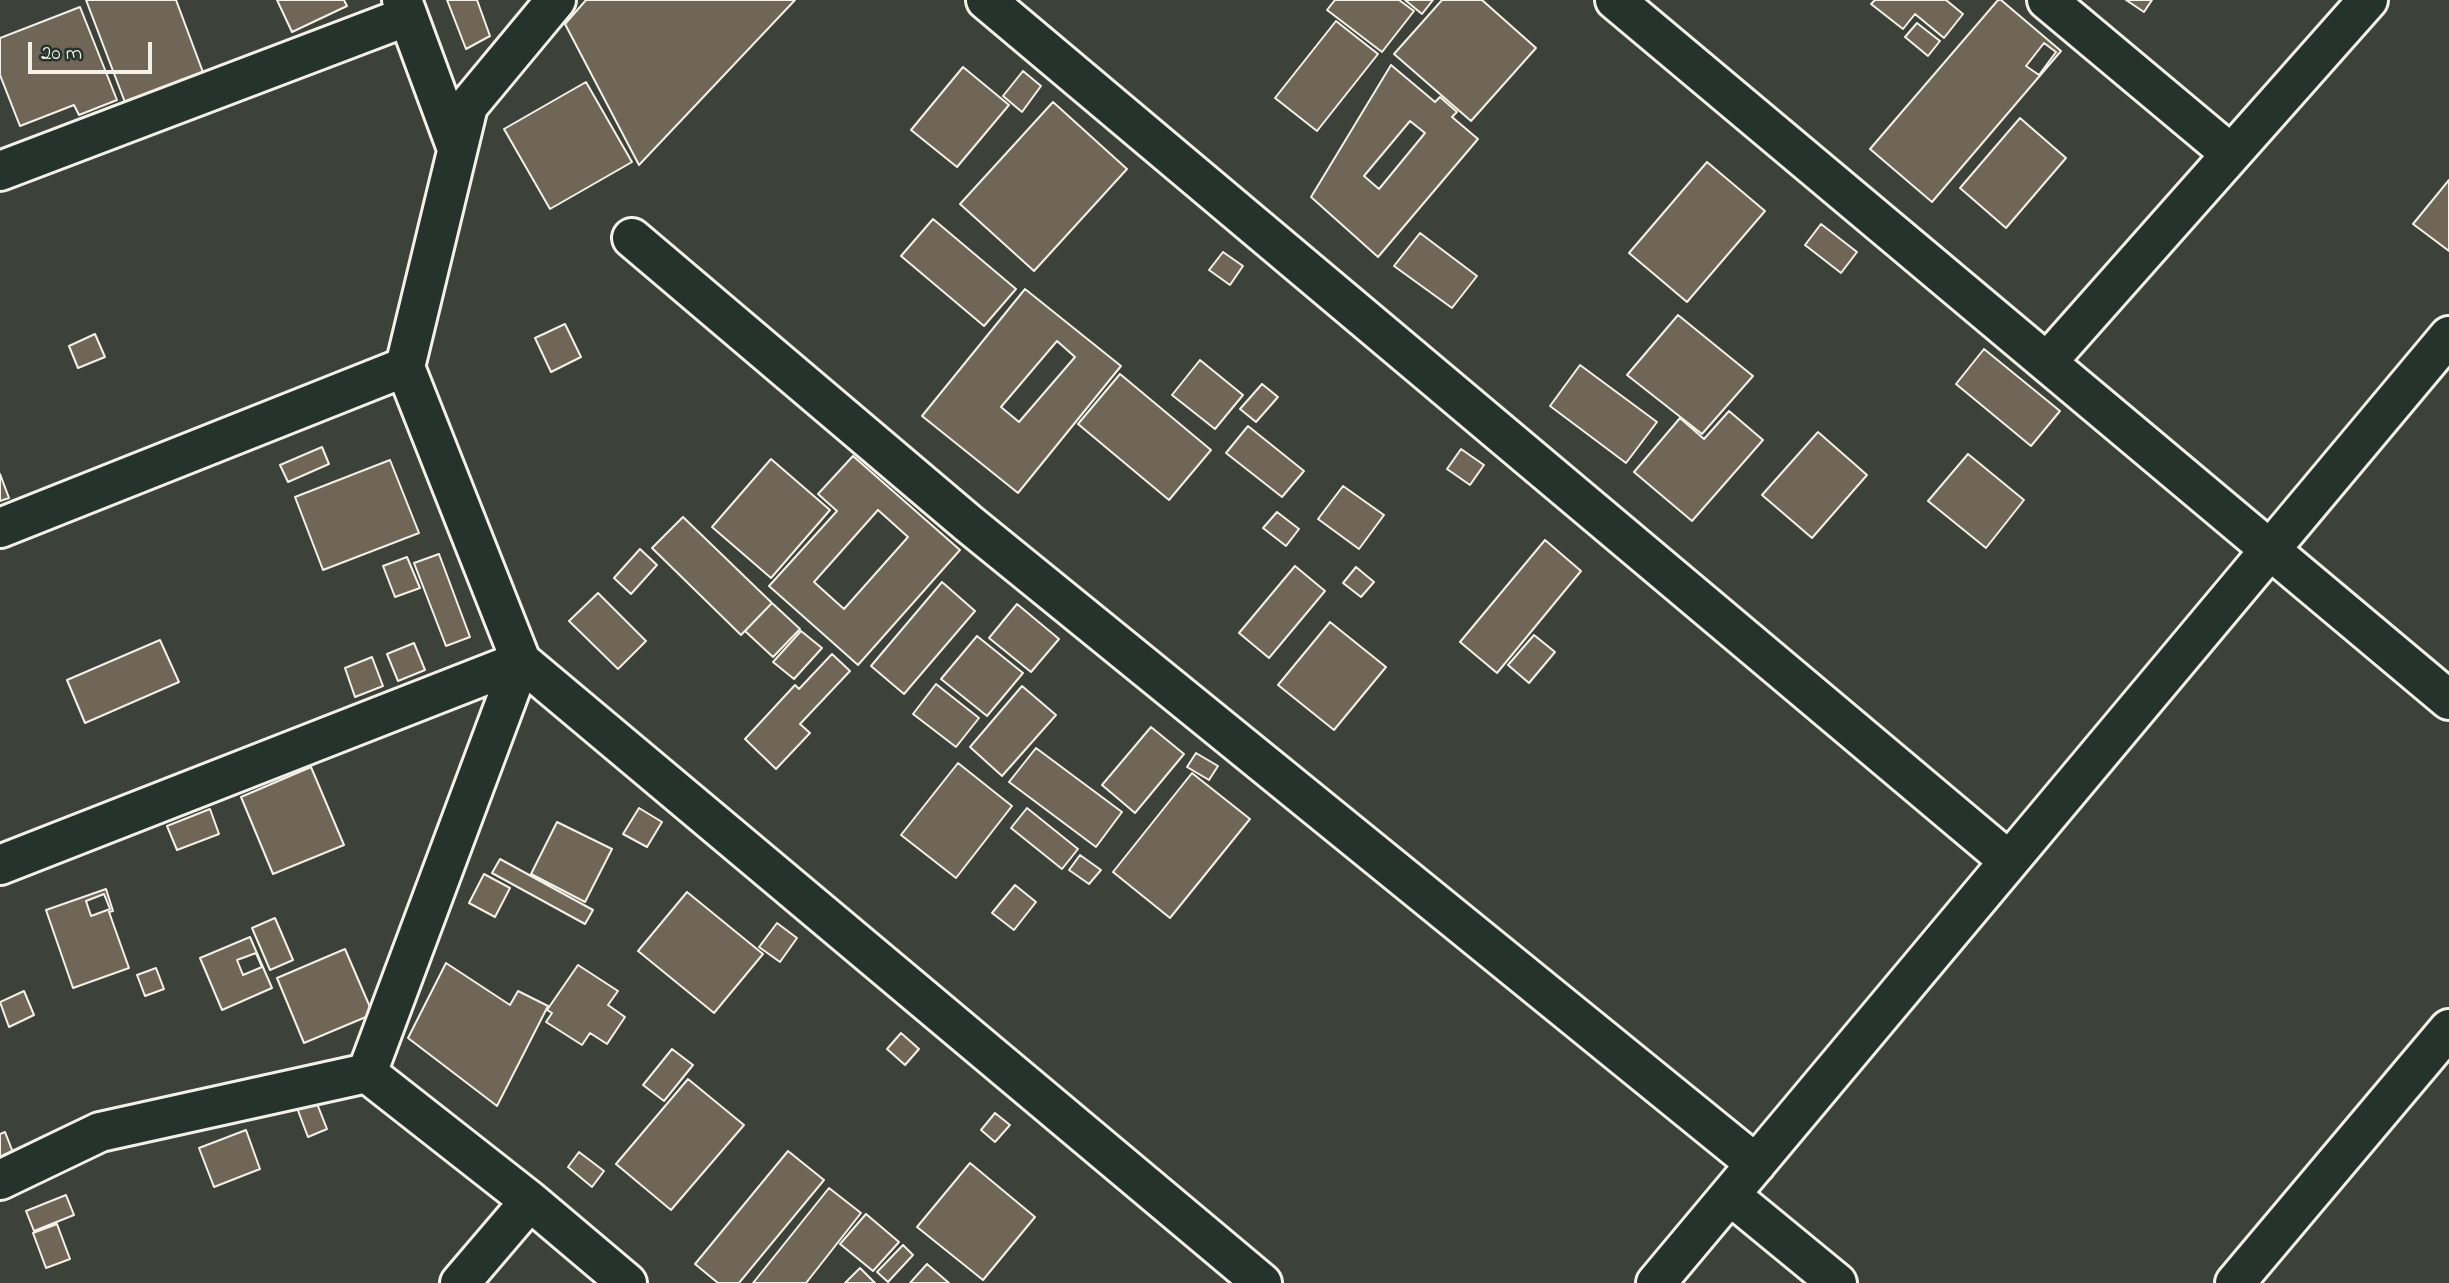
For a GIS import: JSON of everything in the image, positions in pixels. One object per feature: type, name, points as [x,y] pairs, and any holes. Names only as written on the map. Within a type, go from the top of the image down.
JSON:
[{"type":"street","points":[[556,0],[468,106],[405,367],[521,661],[1262,1283]]},
{"type":"street","points":[[986,0],[2009,861]]},
{"type":"street","points":[[1615,0],[2449,700]]},
{"type":"street","points":[[2048,0],[2231,154]]},
{"type":"street","points":[[2047,362],[2368,0]]},
{"type":"street","points":[[0,171],[405,8],[457,149]]},
{"type":"street","points":[[632,239],[969,524],[1756,1164]]},
{"type":"street","points":[[1656,1283],[2449,336]]},
{"type":"street","points":[[0,528],[405,367]]},
{"type":"street","points":[[0,865],[521,661]]},
{"type":"street","points":[[366,1073],[521,661]]},
{"type":"street","points":[[2235,1283],[2449,1029]]},
{"type":"street","points":[[0,1180],[100,1132],[366,1073]]},
{"type":"street","points":[[366,1073],[530,1201],[627,1283]]},
{"type":"street","points":[[1730,1195],[1837,1283]]},
{"type":"street","points":[[460,1283],[530,1201]]},
{"type":"building","points":[[86,0],[176,0],[204,75],[126,105]]},
{"type":"building","points":[[277,0],[344,0],[347,6],[292,32]]},
{"type":"building","points":[[447,0],[477,0],[490,36],[466,49]]},
{"type":"building","points":[[586,0],[795,0],[639,165],[565,24]]},
{"type":"building","points":[[1335,0],[1399,0],[1414,11],[1382,52],[1327,10]]},
{"type":"building","points":[[1405,0],[1433,0],[1422,14]]},
{"type":"building","points":[[1442,0],[1482,0],[1536,48],[1471,121],[1394,54]]},
{"type":"building","points":[[1875,0],[1946,0],[1963,14],[1944,38],[1915,14],[1903,29],[1871,4]]},
{"type":"building","points":[[1998,0],[2061,51],[1932,202],[1870,149]],"holes":[[[2044,43],[2056,52],[2039,75],[2026,66]]]},
{"type":"building","points":[[2126,0],[2152,0],[2144,12]]},
{"type":"building","points":[[80,7],[117,100],[79,115],[74,105],[20,126],[0,75],[0,38]]},
{"type":"building","points":[[1336,21],[1378,54],[1317,131],[1275,98]]},
{"type":"building","points":[[1917,23],[1940,41],[1928,56],[1905,37]]},
{"type":"building","points":[[1391,65],[1435,102],[1440,97],[1457,112],[1452,117],[1478,139],[1378,257],[1311,197]],"holes":[[[1410,121],[1425,133],[1379,189],[1364,176]]]},
{"type":"building","points":[[963,67],[1009,105],[957,167],[911,130]]},
{"type":"building","points":[[1023,71],[1041,86],[1022,112],[1003,96]]},
{"type":"building","points":[[586,82],[632,162],[550,209],[504,129]]},
{"type":"building","points":[[1053,102],[1127,169],[1034,271],[960,204]]},
{"type":"building","points":[[2020,118],[2066,158],[2006,228],[1960,188]]},
{"type":"building","points":[[1707,162],[1765,211],[1687,302],[1629,253]]},
{"type":"building","points":[[2449,180],[2449,251],[2413,224]]},
{"type":"building","points":[[933,219],[1016,289],[984,326],[901,256]]},
{"type":"building","points":[[1821,224],[1857,252],[1841,273],[1805,245]]},
{"type":"building","points":[[1420,233],[1477,276],[1452,308],[1394,266]]},
{"type":"building","points":[[1223,252],[1243,266],[1230,285],[1209,270]]},
{"type":"building","points":[[1025,289],[1121,366],[1018,493],[922,416]],"holes":[[[1057,341],[1075,357],[1019,422],[1001,407]]]},
{"type":"building","points":[[1678,315],[1753,376],[1702,434],[1627,375]]},
{"type":"building","points":[[565,324],[581,357],[551,372],[535,338]]},
{"type":"building","points":[[95,334],[105,357],[78,368],[69,346]]},
{"type":"building","points":[[1984,349],[2060,411],[2031,446],[1956,384]]},
{"type":"building","points":[[1200,360],[1243,395],[1215,429],[1172,395]]},
{"type":"building","points":[[1580,365],[1657,422],[1626,463],[1550,406]]},
{"type":"building","points":[[1120,374],[1211,450],[1169,500],[1078,424]]},
{"type":"building","points":[[1262,384],[1278,397],[1256,422],[1240,409]]},
{"type":"building","points":[[1729,411],[1763,440],[1692,521],[1634,472],[1680,418],[1704,439]]},
{"type":"building","points":[[1248,426],[1304,471],[1282,497],[1226,453]]},
{"type":"building","points":[[1818,432],[1867,475],[1812,538],[1762,495]]},
{"type":"building","points":[[322,447],[329,464],[288,482],[280,465]]},
{"type":"building","points":[[1461,449],[1484,465],[1470,485],[1447,469]]},
{"type":"building","points":[[1968,454],[2024,500],[1986,548],[1928,501]]},
{"type":"building","points":[[853,456],[960,550],[858,665],[769,586],[837,511],[818,494]],"holes":[[[878,510],[908,537],[844,609],[814,582]]]},
{"type":"building","points":[[771,459],[830,510],[771,578],[712,527]]},
{"type":"building","points":[[390,460],[419,533],[323,570],[295,497]]},
{"type":"building","points":[[0,474],[9,498],[0,501]]},
{"type":"building","points":[[1343,486],[1384,515],[1359,549],[1318,519]]},
{"type":"building","points":[[1277,512],[1299,529],[1286,546],[1263,528]]},
{"type":"building","points":[[683,517],[772,603],[741,635],[652,548]]},
{"type":"building","points":[[1545,540],[1581,571],[1497,673],[1460,642]]},
{"type":"building","points":[[640,549],[657,565],[631,594],[614,578]]},
{"type":"building","points":[[439,554],[470,637],[446,646],[414,563]]},
{"type":"building","points":[[407,557],[420,588],[395,597],[383,566]]},
{"type":"building","points":[[1295,566],[1325,591],[1269,658],[1239,633]]},
{"type":"building","points":[[1356,567],[1374,582],[1361,597],[1343,583]]},
{"type":"building","points":[[942,582],[975,611],[904,694],[871,666]]},
{"type":"building","points":[[598,593],[646,641],[618,669],[569,621]]},
{"type":"building","points":[[772,603],[800,629],[773,657],[745,631]]},
{"type":"building","points":[[1017,604],[1059,639],[1031,672],[989,638]]},
{"type":"building","points":[[1330,622],[1386,667],[1334,730],[1278,685]]},
{"type":"building","points":[[801,631],[822,648],[794,679],[773,662]]},
{"type":"building","points":[[1534,635],[1555,652],[1529,683],[1508,665]]},
{"type":"building","points":[[977,636],[1023,673],[987,716],[941,679]]},
{"type":"building","points":[[160,640],[179,682],[85,723],[67,680]]},
{"type":"building","points":[[414,643],[425,670],[398,681],[387,654]]},
{"type":"building","points":[[832,654],[850,671],[800,724],[810,733],[776,769],[745,739],[795,685],[799,689]]},
{"type":"building","points":[[372,657],[383,686],[355,697],[345,668]]},
{"type":"building","points":[[936,684],[979,718],[956,747],[913,714]]},
{"type":"building","points":[[1022,686],[1056,715],[1002,776],[970,747]]},
{"type":"building","points":[[1151,727],[1184,754],[1135,813],[1102,785]]},
{"type":"building","points":[[1036,748],[1122,812],[1096,847],[1009,782]]},
{"type":"building","points":[[1196,753],[1218,766],[1209,780],[1187,767]]},
{"type":"building","points":[[958,763],[1012,806],[956,878],[901,835]]},
{"type":"building","points":[[311,767],[344,845],[273,874],[241,797]]},
{"type":"building","points":[[1192,773],[1250,819],[1170,918],[1113,872]]},
{"type":"building","points":[[639,808],[662,822],[647,847],[623,834]]},
{"type":"building","points":[[1027,808],[1078,849],[1062,869],[1011,828]]},
{"type":"building","points":[[210,809],[219,834],[177,850],[167,826]]},
{"type":"building","points":[[557,822],[612,849],[585,902],[531,874]]},
{"type":"building","points":[[1080,855],[1101,870],[1089,884],[1069,870]]},
{"type":"building","points":[[500,859],[593,910],[585,924],[492,873]]},
{"type":"building","points":[[484,874],[510,888],[495,917],[469,903]]},
{"type":"building","points":[[1015,885],[1036,902],[1014,930],[992,913]]},
{"type":"building","points":[[106,889],[113,911],[109,912],[129,968],[73,988],[46,910]],"holes":[[[104,894],[110,909],[91,916],[86,901]]]},
{"type":"building","points":[[687,892],[763,954],[714,1013],[638,951]]},
{"type":"building","points":[[275,918],[293,960],[270,970],[252,928]]},
{"type":"building","points":[[777,923],[797,938],[780,962],[759,947]]},
{"type":"building","points":[[250,937],[272,988],[222,1010],[200,958]],"holes":[[[256,953],[262,967],[243,975],[237,960]]]},
{"type":"building","points":[[345,949],[373,1014],[304,1043],[277,978]]},
{"type":"building","points":[[446,963],[510,1005],[518,991],[548,1006],[497,1106],[408,1038]]},
{"type":"building","points":[[578,965],[618,991],[608,1005],[625,1017],[607,1044],[590,1033],[582,1045],[546,1022],[552,1013],[547,1010]]},
{"type":"building","points":[[156,968],[164,989],[145,996],[137,975]]},
{"type":"building","points":[[24,991],[34,1015],[9,1027],[0,1002]]},
{"type":"building","points":[[901,1033],[919,1049],[905,1065],[887,1049]]},
{"type":"building","points":[[672,1049],[693,1065],[664,1101],[643,1085]]},
{"type":"building","points":[[688,1079],[744,1125],[671,1210],[616,1164]]},
{"type":"building","points":[[316,1101],[327,1129],[308,1137],[297,1108]]},
{"type":"building","points":[[995,1113],[1010,1125],[995,1142],[981,1130]]},
{"type":"building","points":[[246,1130],[260,1169],[214,1187],[199,1148]]},
{"type":"building","points":[[5,1132],[14,1155],[0,1160],[0,1134]]},
{"type":"building","points":[[788,1151],[824,1180],[739,1283],[718,1283],[695,1264]]},
{"type":"building","points":[[579,1152],[604,1171],[592,1187],[568,1167]]},
{"type":"building","points":[[970,1163],[1035,1217],[983,1280],[917,1227]]},
{"type":"building","points":[[829,1188],[861,1213],[806,1283],[753,1283]]},
{"type":"building","points":[[66,1195],[74,1215],[34,1231],[26,1211]]},
{"type":"building","points":[[866,1214],[899,1242],[873,1271],[840,1244]]},
{"type":"building","points":[[57,1224],[70,1259],[46,1268],[33,1233]]},
{"type":"building","points":[[903,1245],[913,1255],[888,1282],[877,1272]]},
{"type":"building","points":[[927,1264],[949,1283],[910,1283]]},
{"type":"building","points":[[860,1268],[875,1283],[845,1283]]}]
